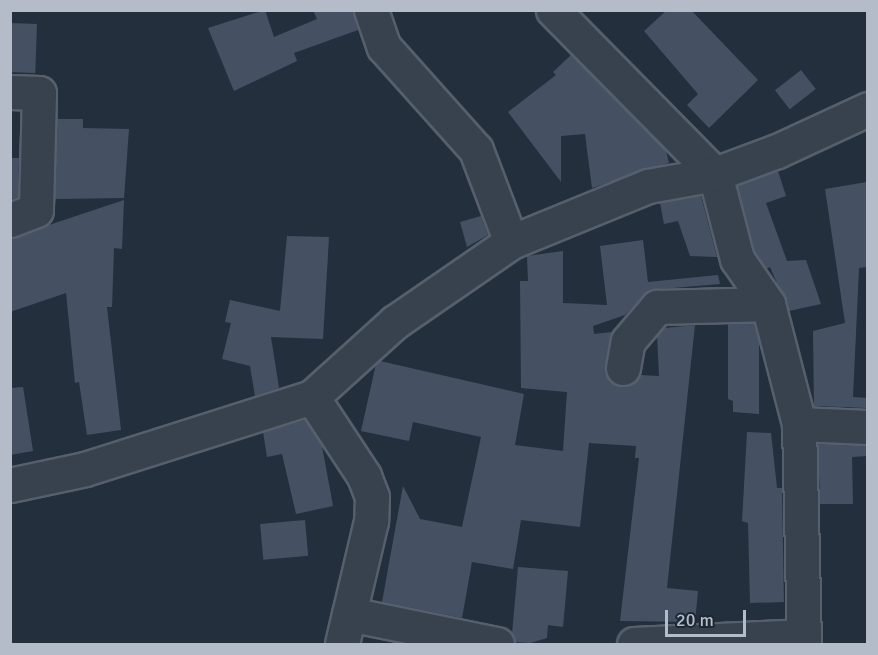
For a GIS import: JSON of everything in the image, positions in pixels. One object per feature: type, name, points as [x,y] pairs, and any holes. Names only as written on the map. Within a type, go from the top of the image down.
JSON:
[{"type":"street","points":[[371,10],[384,47],[476,150],[511,242]]},
{"type":"street","points":[[553,10],[715,174],[737,259],[768,304],[799,424],[804,640],[634,645]]},
{"type":"street","points":[[10,92],[39,93],[36,210],[10,220]]},
{"type":"street","points":[[10,485],[85,469],[312,397],[395,322],[511,242],[648,186],[715,174],[777,152],[867,109]]},
{"type":"street","points":[[623,368],[628,341],[657,307],[768,304]]},
{"type":"street","points":[[312,397],[364,476],[372,497],[345,629],[497,645]]},
{"type":"street","points":[[799,424],[867,427]]},
{"type":"building","points":[[265,10],[274,37],[317,19],[313,10],[353,10],[358,30],[294,53],[297,61],[234,91],[208,28]]},
{"type":"building","points":[[667,10],[691,10],[758,80],[709,128],[687,105],[698,94],[644,31]]},
{"type":"building","points":[[10,23],[37,24],[35,73],[10,72]]},
{"type":"building","points":[[571,55],[666,151],[669,163],[592,188],[585,134],[561,136],[561,182],[508,112],[556,75],[553,72]]},
{"type":"building","points":[[801,70],[816,89],[790,109],[775,90]]},
{"type":"building","points":[[57,119],[83,119],[83,128],[129,129],[124,198],[55,199]]},
{"type":"building","points":[[10,158],[19,158],[18,197],[10,200]]},
{"type":"building","points":[[778,171],[786,196],[766,203],[787,261],[806,260],[821,304],[789,311],[770,267],[766,269],[754,251],[737,186]]},
{"type":"building","points":[[867,182],[867,267],[859,268],[853,397],[867,398],[867,408],[814,406],[813,331],[845,323],[825,189]]},
{"type":"building","points":[[701,196],[717,257],[690,256],[678,221],[664,224],[660,203]]},
{"type":"building","points":[[124,200],[122,249],[114,248],[112,307],[107,307],[121,430],[87,435],[79,382],[75,383],[66,293],[10,312],[10,238]]},
{"type":"building","points":[[481,216],[488,235],[467,247],[460,222]]},
{"type":"building","points":[[287,236],[329,237],[323,339],[271,337],[279,388],[255,396],[250,366],[222,359],[231,323],[225,322],[230,300],[280,311]]},
{"type":"building","points":[[643,240],[648,282],[718,275],[720,284],[649,290],[625,315],[593,326],[594,334],[612,332],[605,374],[620,386],[630,385],[640,375],[659,376],[657,335],[664,328],[695,325],[667,588],[698,591],[695,622],[620,621],[639,458],[635,458],[636,446],[589,443],[580,527],[521,520],[513,569],[472,562],[462,618],[382,602],[403,486],[420,519],[462,527],[481,437],[413,422],[409,441],[361,431],[376,364],[380,361],[524,394],[515,445],[563,451],[567,392],[521,388],[520,281],[528,281],[527,256],[563,251],[563,303],[607,305],[600,246]]},
{"type":"building","points":[[754,323],[759,342],[759,414],[733,412],[733,401],[728,399],[728,324]]},
{"type":"building","points":[[23,387],[33,451],[10,455],[10,388]]},
{"type":"building","points":[[305,420],[322,446],[333,506],[296,514],[282,454],[267,457],[263,432]]},
{"type":"building","points":[[747,432],[771,433],[777,488],[782,488],[784,602],[750,603],[748,523],[742,521]]},
{"type":"building","points":[[818,444],[867,446],[867,456],[852,457],[853,504],[820,504]]},
{"type":"building","points":[[305,520],[308,556],[263,560],[260,524]]},
{"type":"building","points":[[518,567],[568,571],[563,627],[548,625],[547,638],[530,643],[515,642],[512,634]]}]
